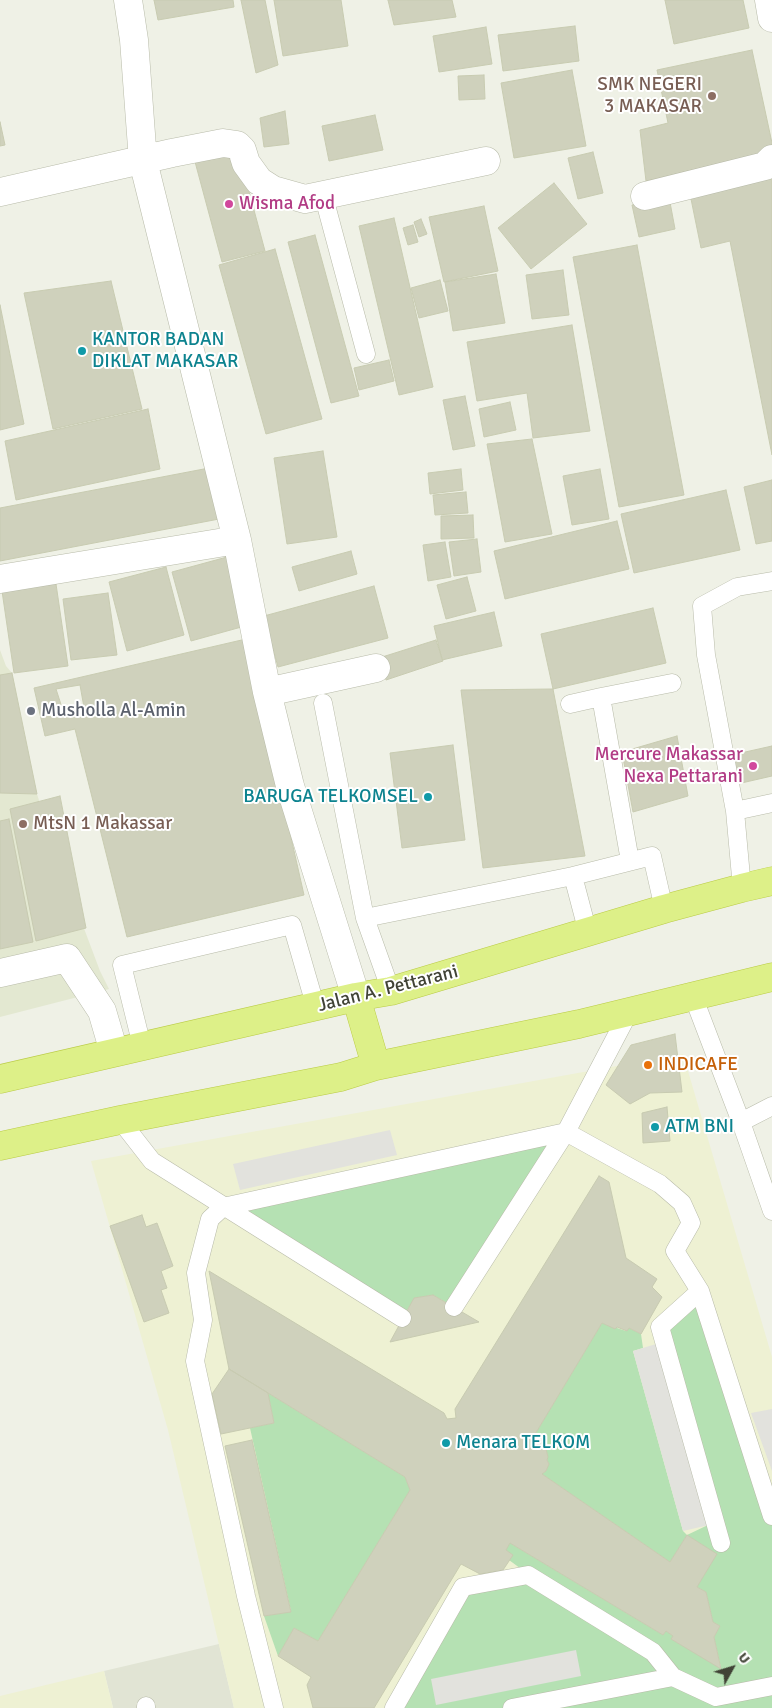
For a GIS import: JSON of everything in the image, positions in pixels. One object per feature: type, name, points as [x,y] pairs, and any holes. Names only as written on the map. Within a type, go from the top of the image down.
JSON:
[{"type":"highway","name":"Jalan A. Pettarani","points":[[0,1079],[316,1008],[356,997],[391,991],[664,909],[772,882]]},
{"type":"highway","points":[[0,1146],[120,1120],[340,1077],[376,1066],[579,1024],[772,977]]},
{"type":"highway","points":[[356,997],[376,1066]]},
{"type":"street","points":[[128,0],[134,40],[143,161],[237,540],[267,692],[290,786],[356,997]]},
{"type":"street","points":[[769,0],[772,18]]},
{"type":"street","points":[[0,192],[223,143],[237,145],[242,150],[246,163],[259,181],[273,190],[305,198],[486,161]]},
{"type":"street","points":[[645,196],[768,163]]},
{"type":"street","points":[[0,579],[237,540]]},
{"type":"street","points":[[267,692],[376,668]]},
{"type":"street","points":[[0,973],[66,958],[102,1011],[114,1052]]},
{"type":"lane","points":[[323,194],[366,354]]},
{"type":"lane","points":[[742,888],[735,811],[706,655],[702,606],[738,587],[772,581]]},
{"type":"lane","points":[[570,704],[672,683]]},
{"type":"lane","points":[[601,697],[630,861]]},
{"type":"lane","points":[[323,704],[365,918],[391,991]]},
{"type":"lane","points":[[735,811],[772,803]]},
{"type":"lane","points":[[365,918],[573,876],[652,856],[664,909]]},
{"type":"lane","points":[[573,876],[588,933]]},
{"type":"lane","points":[[142,1046],[122,965],[292,925],[316,1008]]},
{"type":"lane","points":[[693,996],[741,1122],[772,1211]]},
{"type":"lane","points":[[454,1307],[566,1132],[629,1012]]},
{"type":"lane","points":[[741,1122],[772,1106]]},
{"type":"lane","points":[[120,1120],[152,1161],[402,1318]]},
{"type":"lane","points":[[274,1708],[246,1596],[195,1361],[203,1320],[196,1273],[210,1219],[223,1207],[566,1132],[660,1184],[682,1203],[691,1223],[676,1251],[700,1291],[772,1516]]},
{"type":"lane","points":[[700,1291],[660,1327],[721,1543]]},
{"type":"lane","points":[[394,1708],[463,1587],[528,1574],[653,1652],[673,1677],[716,1697],[772,1686]]},
{"type":"lane","points":[[512,1708],[673,1677]]},
{"type":"shaded area","name":"MtsN 1 Makassar","points":[[0,650],[6,666],[12,673],[37,794],[56,854],[100,971],[109,989],[0,1017]]},
{"type":"shaded area","points":[[683,1054],[772,1357],[772,1708],[234,1708],[168,1430],[91,1161]]},
{"type":"shaded area","points":[[390,1130],[397,1155],[240,1190],[233,1164]]},
{"type":"shaded area","points":[[656,1344],[709,1525],[683,1531],[633,1351]]},
{"type":"shaded area","points":[[772,1409],[772,1471],[751,1413]]},
{"type":"shaded area","points":[[219,1644],[234,1708],[113,1708],[104,1671]]},
{"type":"shaded area","points":[[576,1650],[581,1676],[436,1705],[431,1679]]},
{"type":"shaded area","points":[[104,1671],[113,1708],[0,1708],[0,1696]]},
{"type":"green space","points":[[566,1132],[454,1307],[433,1295],[415,1298],[402,1318],[223,1207]]},
{"type":"green space","points":[[700,1291],[772,1515],[772,1708],[394,1708],[463,1587],[528,1574],[509,1560],[512,1555],[506,1550],[510,1543],[663,1635],[666,1631],[673,1636],[671,1639],[721,1668],[714,1637],[720,1626],[713,1622],[706,1592],[697,1587],[716,1554],[687,1535],[708,1525],[656,1344]]},
{"type":"green space","points":[[602,1323],[626,1331],[629,1328],[641,1334],[643,1348],[633,1351],[683,1531],[687,1535],[670,1562],[542,1474],[546,1471],[549,1464],[548,1457],[546,1449],[541,1444],[541,1438],[534,1436]]},
{"type":"green space","points":[[268,1393],[405,1477],[410,1490],[318,1641],[294,1628],[278,1656],[264,1616],[291,1611],[250,1428],[274,1423]]},
{"type":"building","points":[[154,0],[233,0],[234,7],[158,20]]},
{"type":"building","points":[[241,0],[265,0],[278,65],[256,73]]},
{"type":"building","points":[[274,0],[341,0],[348,46],[283,56]]},
{"type":"building","points":[[388,0],[452,0],[456,17],[394,25]]},
{"type":"building","points":[[665,0],[743,0],[749,28],[674,44]]},
{"type":"building","points":[[575,26],[579,61],[503,71],[498,35]]},
{"type":"building","points":[[486,27],[492,64],[439,72],[433,36]]},
{"type":"building","name":"SMK NEGERI 3 MAKASAR","points":[[752,50],[772,143],[772,151],[646,181],[640,130],[668,123],[657,70]]},
{"type":"building","points":[[572,70],[586,146],[514,158],[501,83]]},
{"type":"building","points":[[484,75],[485,99],[459,100],[458,76]]},
{"type":"building","points":[[285,111],[289,144],[264,147],[260,118]]},
{"type":"building","points":[[375,115],[383,150],[329,161],[322,126]]},
{"type":"building","points":[[0,122],[5,145],[0,146]]},
{"type":"building","name":"Wisma Afod","points":[[237,147],[265,251],[222,262],[194,158]]},
{"type":"building","points":[[593,152],[603,193],[578,199],[568,158]]},
{"type":"building","points":[[772,174],[772,455],[730,241],[701,248],[690,194]]},
{"type":"building","points":[[554,183],[587,224],[531,269],[498,228]]},
{"type":"building","points":[[669,197],[675,229],[639,237],[632,205]]},
{"type":"building","points":[[484,206],[498,271],[444,282],[429,217]]},
{"type":"building","points":[[394,218],[433,387],[399,395],[359,226]]},
{"type":"building","points":[[421,219],[427,234],[419,237],[414,222]]},
{"type":"building","points":[[413,225],[418,242],[408,245],[403,228]]},
{"type":"building","points":[[315,235],[359,396],[331,403],[288,242]]},
{"type":"building","points":[[637,245],[684,495],[619,507],[573,257]]},
{"type":"building","points":[[275,249],[322,419],[266,434],[219,265]]},
{"type":"building","points":[[563,270],[569,315],[532,319],[526,275]]},
{"type":"building","points":[[496,274],[505,323],[453,331],[445,282]]},
{"type":"building","points":[[440,280],[448,311],[419,318],[411,288]]},
{"type":"building","name":"KANTOR BADAN DIKLAT MAKASAR","points":[[111,281],[142,409],[53,429],[24,293]]},
{"type":"building","points":[[0,305],[24,424],[0,430]]},
{"type":"building","points":[[572,325],[590,431],[533,438],[527,393],[477,401],[467,342]]},
{"type":"building","points":[[389,360],[394,381],[359,390],[354,368]]},
{"type":"building","points":[[465,396],[475,446],[453,450],[443,400]]},
{"type":"building","points":[[510,402],[516,430],[484,437],[479,409]]},
{"type":"building","points":[[148,409],[160,469],[16,500],[5,441]]},
{"type":"building","points":[[532,439],[552,534],[505,542],[487,444]]},
{"type":"building","points":[[323,451],[337,537],[287,544],[274,458]]},
{"type":"building","points":[[209,468],[219,519],[0,561],[0,508]]},
{"type":"building","points":[[461,469],[463,490],[430,494],[428,473]]},
{"type":"building","points":[[600,469],[609,519],[572,525],[563,476]]},
{"type":"building","points":[[772,480],[772,541],[756,544],[744,487]]},
{"type":"building","points":[[726,490],[740,550],[634,573],[621,514]]},
{"type":"building","points":[[466,492],[468,513],[435,515],[433,495]]},
{"type":"building","points":[[473,515],[474,538],[441,539],[441,516]]},
{"type":"building","points":[[617,521],[629,569],[505,599],[494,551]]},
{"type":"building","points":[[477,539],[481,572],[454,576],[449,542]]},
{"type":"building","points":[[445,542],[451,577],[428,581],[423,545]]},
{"type":"building","points":[[351,551],[357,574],[299,591],[292,567]]},
{"type":"building","points":[[227,557],[245,626],[191,641],[172,572]]},
{"type":"building","points":[[166,567],[184,635],[127,651],[109,582]]},
{"type":"building","points":[[467,577],[476,611],[446,619],[437,585]]},
{"type":"building","points":[[56,584],[68,666],[14,673],[2,591]]},
{"type":"building","points":[[374,586],[388,638],[278,667],[264,616]]},
{"type":"building","points":[[108,593],[117,655],[71,660],[63,599]]},
{"type":"building","points":[[653,608],[666,663],[553,689],[541,634]]},
{"type":"building","points":[[494,612],[502,646],[442,660],[434,626]]},
{"type":"building","points":[[246,639],[304,895],[127,937],[75,729],[45,736],[34,688]]},
{"type":"building","points":[[436,640],[443,661],[386,680],[379,658]]},
{"type":"building","points":[[12,673],[37,794],[0,793],[0,675]]},
{"type":"building","points":[[80,685],[85,713],[65,717],[56,689]]},
{"type":"building","points":[[553,689],[585,856],[483,868],[461,690]]},
{"type":"building","points":[[677,736],[688,796],[633,812],[622,752]]},
{"type":"building","name":"BARUGA TELKOMSEL","points":[[453,745],[465,840],[402,848],[390,753]]},
{"type":"building","name":"Mercure Makassar Nexa Pettarani","points":[[772,746],[772,776],[737,784],[732,755]]},
{"type":"building","points":[[60,796],[86,928],[36,941],[10,809]]},
{"type":"building","points":[[9,819],[33,942],[0,949],[0,821]]},
{"type":"building","name":"INDICAFE","points":[[675,1034],[682,1092],[650,1093],[630,1104],[606,1085],[631,1045]]},
{"type":"building","name":"ATM BNI","points":[[667,1107],[670,1141],[643,1143],[642,1113]]},
{"type":"building","name":"Menara TELKOM","points":[[599,1176],[609,1182],[626,1258],[657,1279],[652,1287],[662,1297],[641,1334],[629,1328],[627,1331],[617,1327],[615,1329],[602,1323],[534,1436],[541,1438],[541,1444],[546,1449],[548,1457],[549,1464],[546,1471],[542,1474],[670,1562],[687,1535],[717,1554],[697,1587],[706,1592],[713,1622],[720,1626],[714,1637],[721,1669],[671,1639],[673,1636],[666,1631],[663,1635],[510,1543],[506,1550],[513,1555],[503,1570],[480,1574],[461,1564],[374,1708],[313,1708],[307,1685],[311,1677],[278,1656],[294,1628],[318,1641],[410,1490],[405,1477],[229,1369],[209,1271],[444,1413],[447,1419],[456,1418],[455,1409]]},
{"type":"building","points":[[142,1215],[146,1227],[157,1223],[173,1266],[161,1271],[167,1288],[161,1290],[169,1313],[144,1322],[110,1226]]},
{"type":"building","points":[[433,1295],[479,1322],[390,1342],[414,1298]]},
{"type":"building","points":[[229,1369],[268,1393],[274,1423],[221,1434],[212,1394]]},
{"type":"building","points":[[252,1440],[291,1612],[264,1616],[225,1446]]},
{"type":"place","name":"SMK NEGERI 3 MAKASAR","points":[[712,96]]},
{"type":"place","name":"Wisma Afod","points":[[229,204]]},
{"type":"place","name":"KANTOR BADAN DIKLAT MAKASAR","points":[[82,351]]},
{"type":"place","name":"Musholla Al-Amin","points":[[31,711]]},
{"type":"place","name":"Mercure Makassar Nexa Pettarani","points":[[753,766]]},
{"type":"place","name":"BARUGA TELKOMSEL","points":[[428,797]]},
{"type":"place","name":"MtsN 1 Makassar","points":[[23,824]]},
{"type":"place","name":"INDICAFE","points":[[648,1065]]},
{"type":"place","name":"ATM BNI","points":[[655,1127]]},
{"type":"place","name":"Menara TELKOM","points":[[446,1443]]}]
